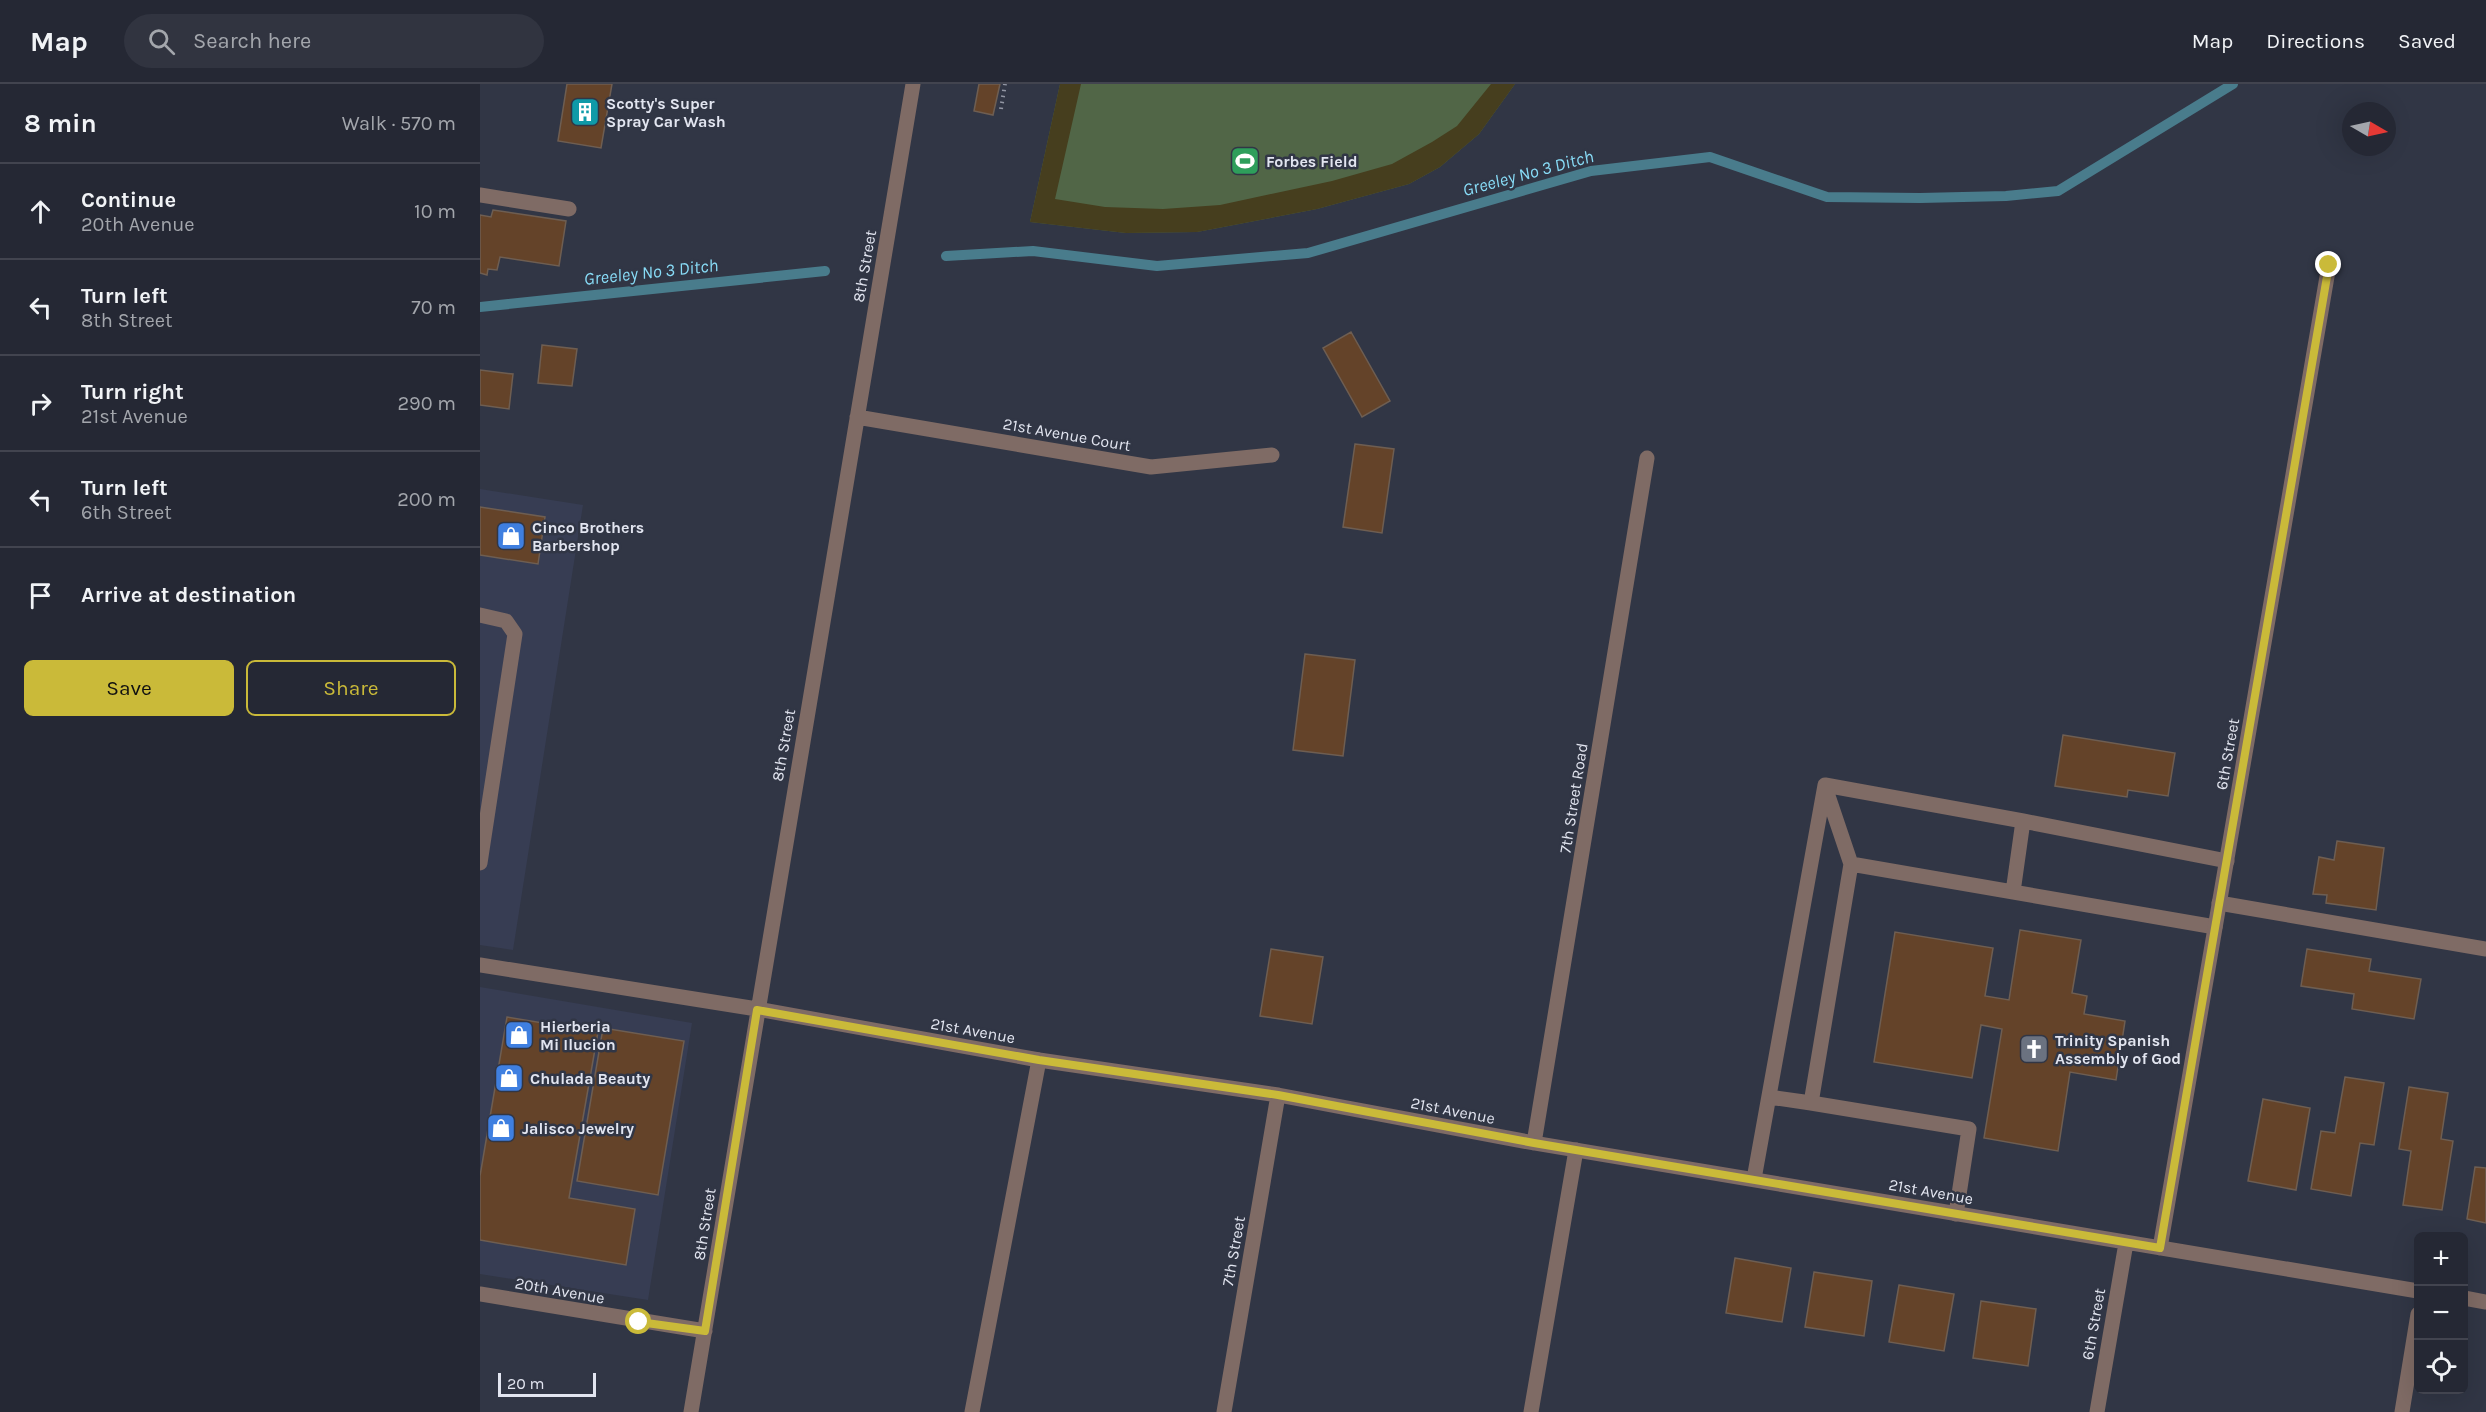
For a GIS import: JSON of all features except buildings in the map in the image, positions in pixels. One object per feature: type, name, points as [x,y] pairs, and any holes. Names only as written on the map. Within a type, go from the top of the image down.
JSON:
[{"type":"street","name":"8th Street","points":[[691,1412],[913,84]]},
{"type":"street","points":[[480,195],[569,209]]},
{"type":"street","name":"6th Street","points":[[2160,1248],[2329,265]]},
{"type":"street","name":"21st Avenue Court","points":[[857,417],[1151,467],[1272,455]]},
{"type":"street","name":"7th Street Road","points":[[1534,1143],[1647,458]]},
{"type":"street","points":[[480,615],[506,621],[515,634],[480,863]]},
{"type":"street","points":[[1825,785],[2226,861]]},
{"type":"street","points":[[1811,1103],[1851,864],[1825,785]]},
{"type":"street","points":[[1754,1179],[1825,785]]},
{"type":"street","points":[[2013,892],[2023,821]]},
{"type":"street","points":[[1851,864],[2215,927]]},
{"type":"street","points":[[2219,903],[2486,949]]},
{"type":"street","name":"21st Avenue","points":[[480,964],[1039,1060],[1278,1095],[1534,1143],[2414,1290]]},
{"type":"street","points":[[972,1412],[1039,1060]]},
{"type":"street","name":"7th Street","points":[[1224,1412],[1278,1095]]},
{"type":"street","points":[[1769,1097],[1969,1129],[1956,1214]]},
{"type":"street","points":[[1531,1412],[1576,1150]]},
{"type":"street","name":"6th Street","points":[[2097,1412],[2126,1243]]},
{"type":"street","name":"20th Avenue","points":[[480,1294],[705,1331]]},
{"type":"street","points":[[2468,1299],[2486,1302]]},
{"type":"street","points":[[2402,1412],[2414,1338]]},
{"type":"path","points":[[1001,109],[1005,84]]},
{"type":"shaded area","points":[[480,489],[583,505],[513,950],[480,945]]},
{"type":"shaded area","points":[[480,987],[692,1023],[648,1300],[480,1274]]},
{"type":"green space","name":"Forbes Field","points":[[1060,84],[1515,84],[1479,134],[1440,167],[1409,184],[1317,209],[1197,232],[1126,233],[1030,222]]},
{"type":"sand","points":[[1060,84],[1081,84],[1055,199],[1105,207],[1163,209],[1220,205],[1332,181],[1392,164],[1457,126],[1491,84],[1515,84],[1479,134],[1440,167],[1409,184],[1317,209],[1197,232],[1126,233],[1030,222]]},
{"type":"waterway","name":"Greeley No 3 Ditch","points":[[946,256],[1033,251],[1157,266],[1308,253],[1591,171],[1710,157],[1827,197],[2006,196],[2058,191],[2233,84]]},
{"type":"waterway","name":"Greeley No 3 Ditch","points":[[480,307],[825,271]]},
{"type":"place","name":"Scotty's Super Spray Car Wash","points":[[585,112]]},
{"type":"place","name":"Forbes Field","points":[[1245,161]]},
{"type":"place","name":"Cinco Brothers Barbershop","points":[[511,536]]},
{"type":"place","name":"Hierberia Mi Ilucion","points":[[519,1035]]},
{"type":"place","name":"Trinity Spanish Assembly of God","points":[[2034,1049]]},
{"type":"place","name":"Chulada Beauty","points":[[509,1078]]},
{"type":"place","name":"Jalisco Jewelry","points":[[501,1128]]},
{"type":"route","points":[[639,1322],[705,1331],[757,1010],[1039,1060],[1278,1095],[1534,1143],[2160,1248],[2329,265]]}]
